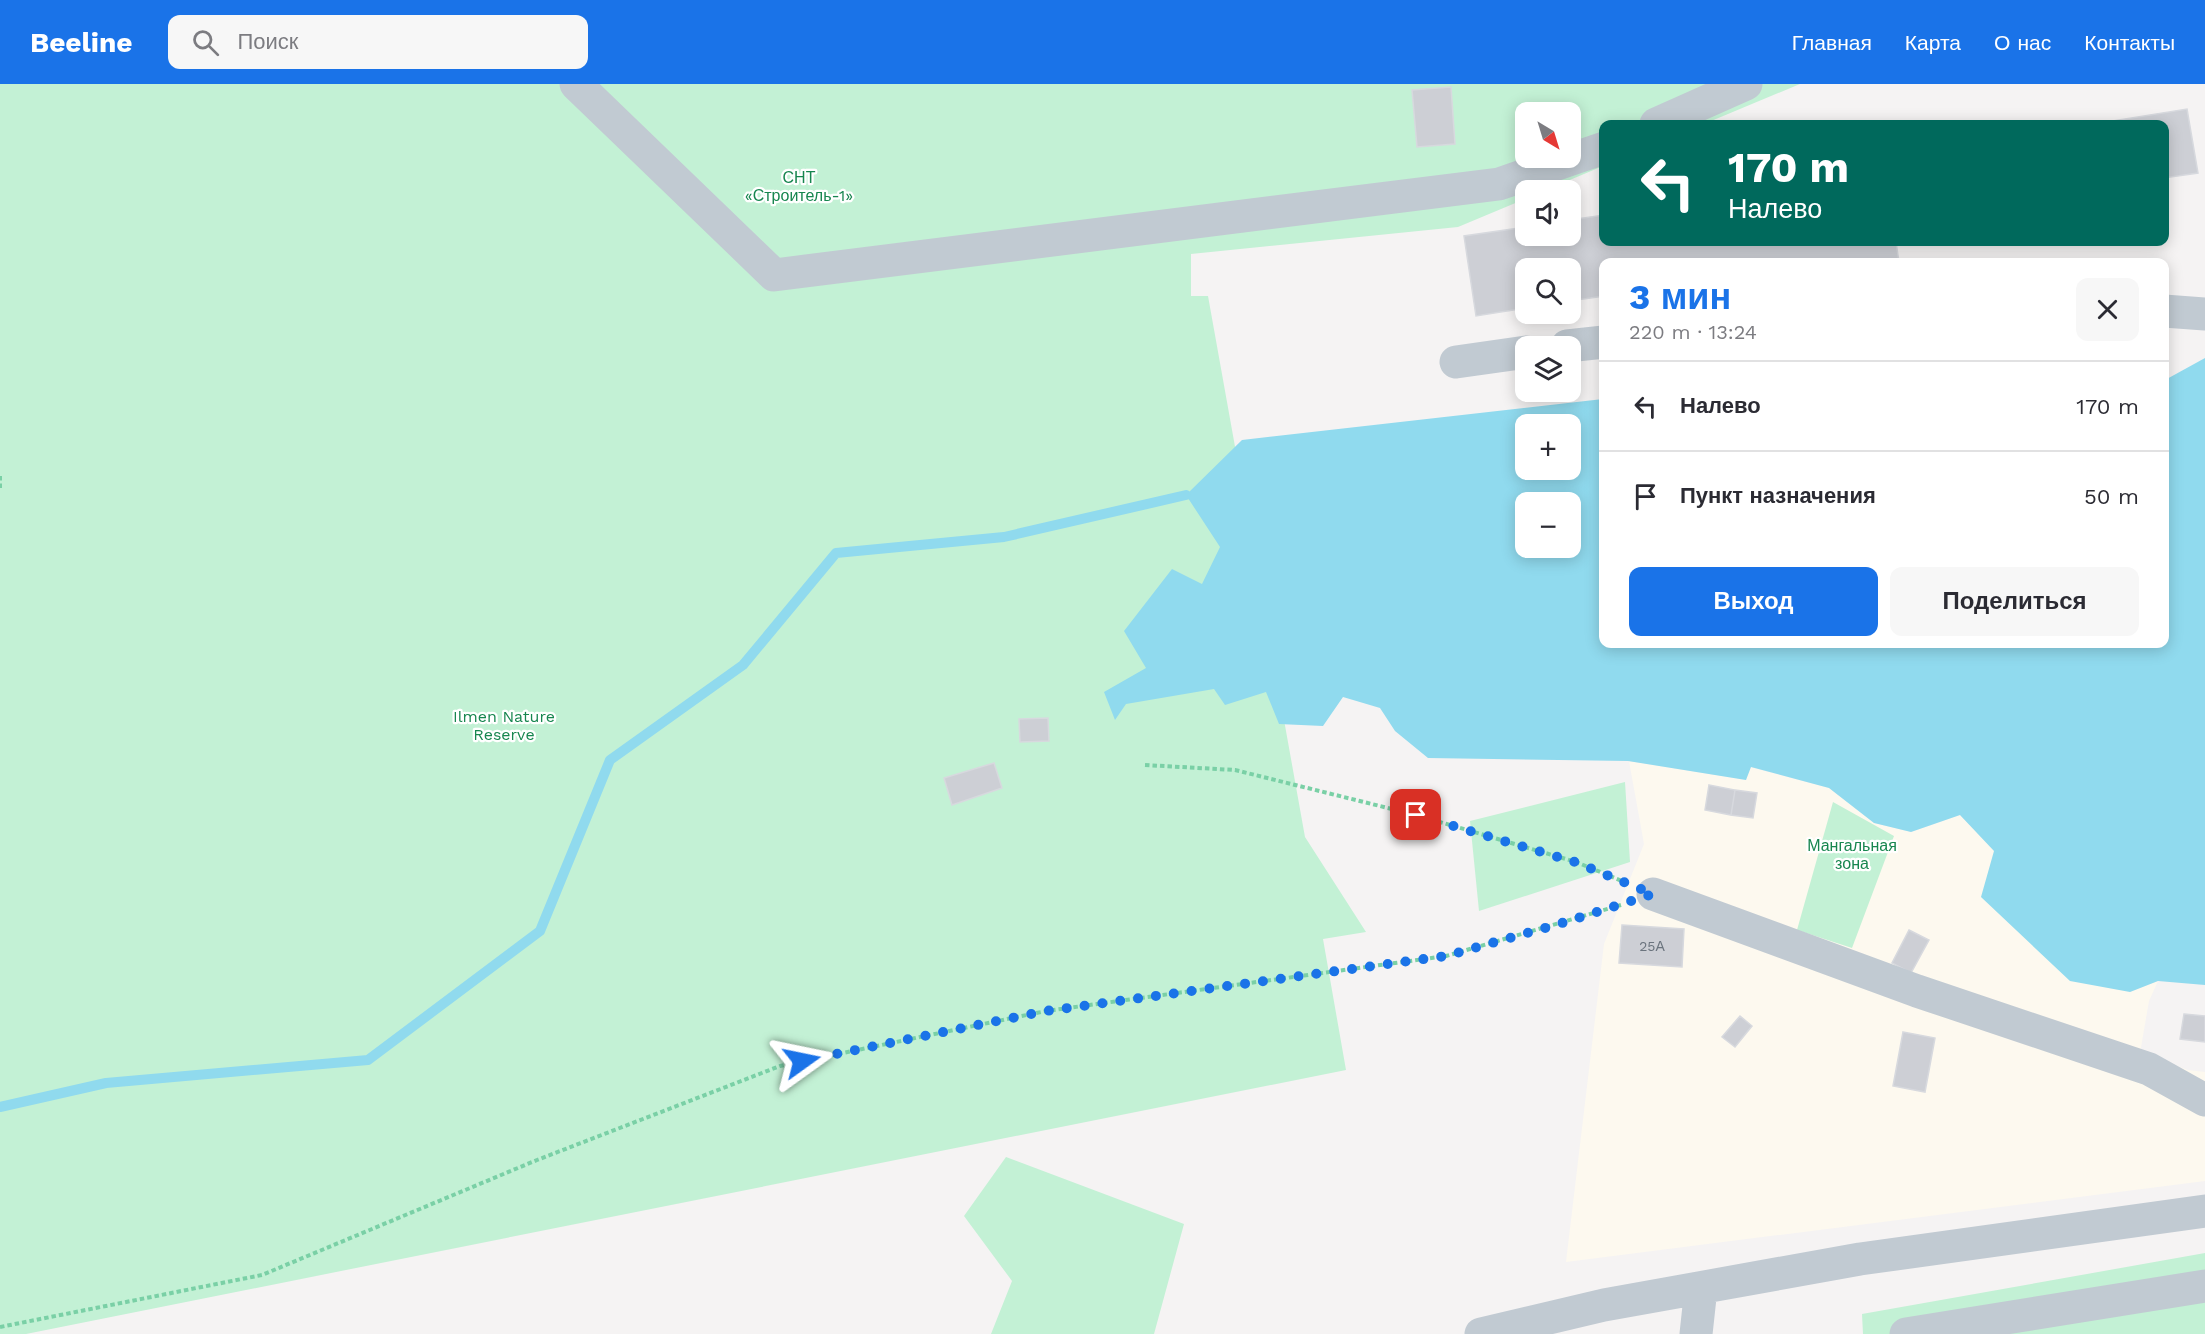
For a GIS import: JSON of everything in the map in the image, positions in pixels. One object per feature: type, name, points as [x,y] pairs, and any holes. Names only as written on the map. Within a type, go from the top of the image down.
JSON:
[{"type":"lane","points":[[576,84],[774,275],[1499,184],[1599,150]]},
{"type":"lane","points":[[1665,120],[1746,84]]},
{"type":"lane","points":[[2169,311],[2205,314]]},
{"type":"lane","points":[[1581,344],[1599,343]]},
{"type":"lane","points":[[1456,362],[1515,354]]},
{"type":"lane","points":[[1653,894],[1917,991],[2148,1069],[2205,1100]]},
{"type":"lane","points":[[1481,1334],[1604,1305],[1860,1259],[2205,1211]]},
{"type":"lane","points":[[1906,1334],[2205,1286]]},
{"type":"lane","points":[[1696,1334],[1701,1288]]},
{"type":"path","points":[[0,476],[0,490]]},
{"type":"path","points":[[1144,765],[1235,770],[1406,812],[1575,862],[1653,894]]},
{"type":"path","points":[[0,1327],[262,1275],[537,1160],[780,1066],[1046,1011],[1446,956],[1653,894]]},
{"type":"shaded area","points":[[1629,761],[1746,780],[1750,767],[1829,788],[1874,823],[1911,832],[1960,815],[2130,992],[2158,981],[2149,1001],[2140,1053],[2188,1070],[2205,1072],[2205,1181],[1566,1262],[1604,944],[1644,844]]},
{"type":"green space","name":"Ilmen Nature Reserve","points":[[0,84],[1800,84],[1714,120],[1599,120],[1599,168],[1570,180],[1515,180],[1515,203],[1458,227],[1191,254],[1191,296],[1208,296],[1305,837],[1366,932],[1323,939],[1346,1070],[26,1334],[0,1334]]},
{"type":"green space","points":[[1625,782],[1630,862],[1479,911],[1470,821]]},
{"type":"green space","name":"Мангальная зона","points":[[1833,802],[1894,836],[1852,948],[1797,930]]},
{"type":"green space","points":[[1006,1157],[1184,1224],[1154,1334],[991,1334],[1012,1281],[964,1216]]},
{"type":"green space","points":[[2205,1253],[2205,1334],[1863,1334],[1862,1314]]},
{"type":"water","points":[[2205,358],[2205,985],[2158,981],[2130,992],[2070,981],[1981,897],[1994,851],[1960,815],[1911,832],[1874,823],[1829,788],[1751,767],[1746,780],[1628,761],[1428,758],[1395,731],[1380,708],[1343,697],[1323,726],[1279,724],[1266,692],[1225,705],[1214,689],[1126,704],[1115,720],[1104,692],[1146,668],[1124,631],[1172,569],[1202,584],[1220,547],[1186,495],[1242,440],[1599,399],[1599,648],[2169,648],[2169,378]]},
{"type":"building","points":[[1451,87],[1455,144],[1417,147],[1412,90]]},
{"type":"building","points":[[2187,109],[2198,173],[2169,177],[2169,120],[2119,120]]},
{"type":"building","points":[[1599,216],[1599,246],[1897,246],[1898,258],[1599,258],[1599,297],[1581,299],[1581,258],[1515,258],[1515,310],[1476,316],[1464,236],[1515,229],[1515,246],[1581,246],[1581,218]]},
{"type":"building","points":[[1048,718],[1049,741],[1020,742],[1019,719]]},
{"type":"building","points":[[994,763],[1002,788],[952,805],[944,778]]},
{"type":"building","points":[[1709,785],[1735,790],[1731,815],[1705,810]]},
{"type":"building","points":[[1735,790],[1757,793],[1753,818],[1731,815]]},
{"type":"building","points":[[1622,925],[1684,929],[1682,967],[1619,963]]},
{"type":"building","points":[[1909,930],[1929,940],[1911,973],[1892,963]]},
{"type":"building","points":[[2184,1014],[2205,1016],[2205,1042],[2180,1039]]},
{"type":"building","points":[[1740,1016],[1752,1026],[1735,1047],[1722,1037]]},
{"type":"building","points":[[1903,1032],[1935,1038],[1925,1092],[1893,1086]]},
{"type":"waterway","points":[[0,1107],[106,1083],[368,1060],[540,931],[610,760],[743,665],[836,553],[1004,537],[1186,495]]},
{"type":"route","points":[[802,1061],[1046,1011],[1446,956],[1653,894],[1575,862],[1416,815]]},
{"type":"park label","name":"СНТ «Строитель-1»","points":[[799,186]]}]
